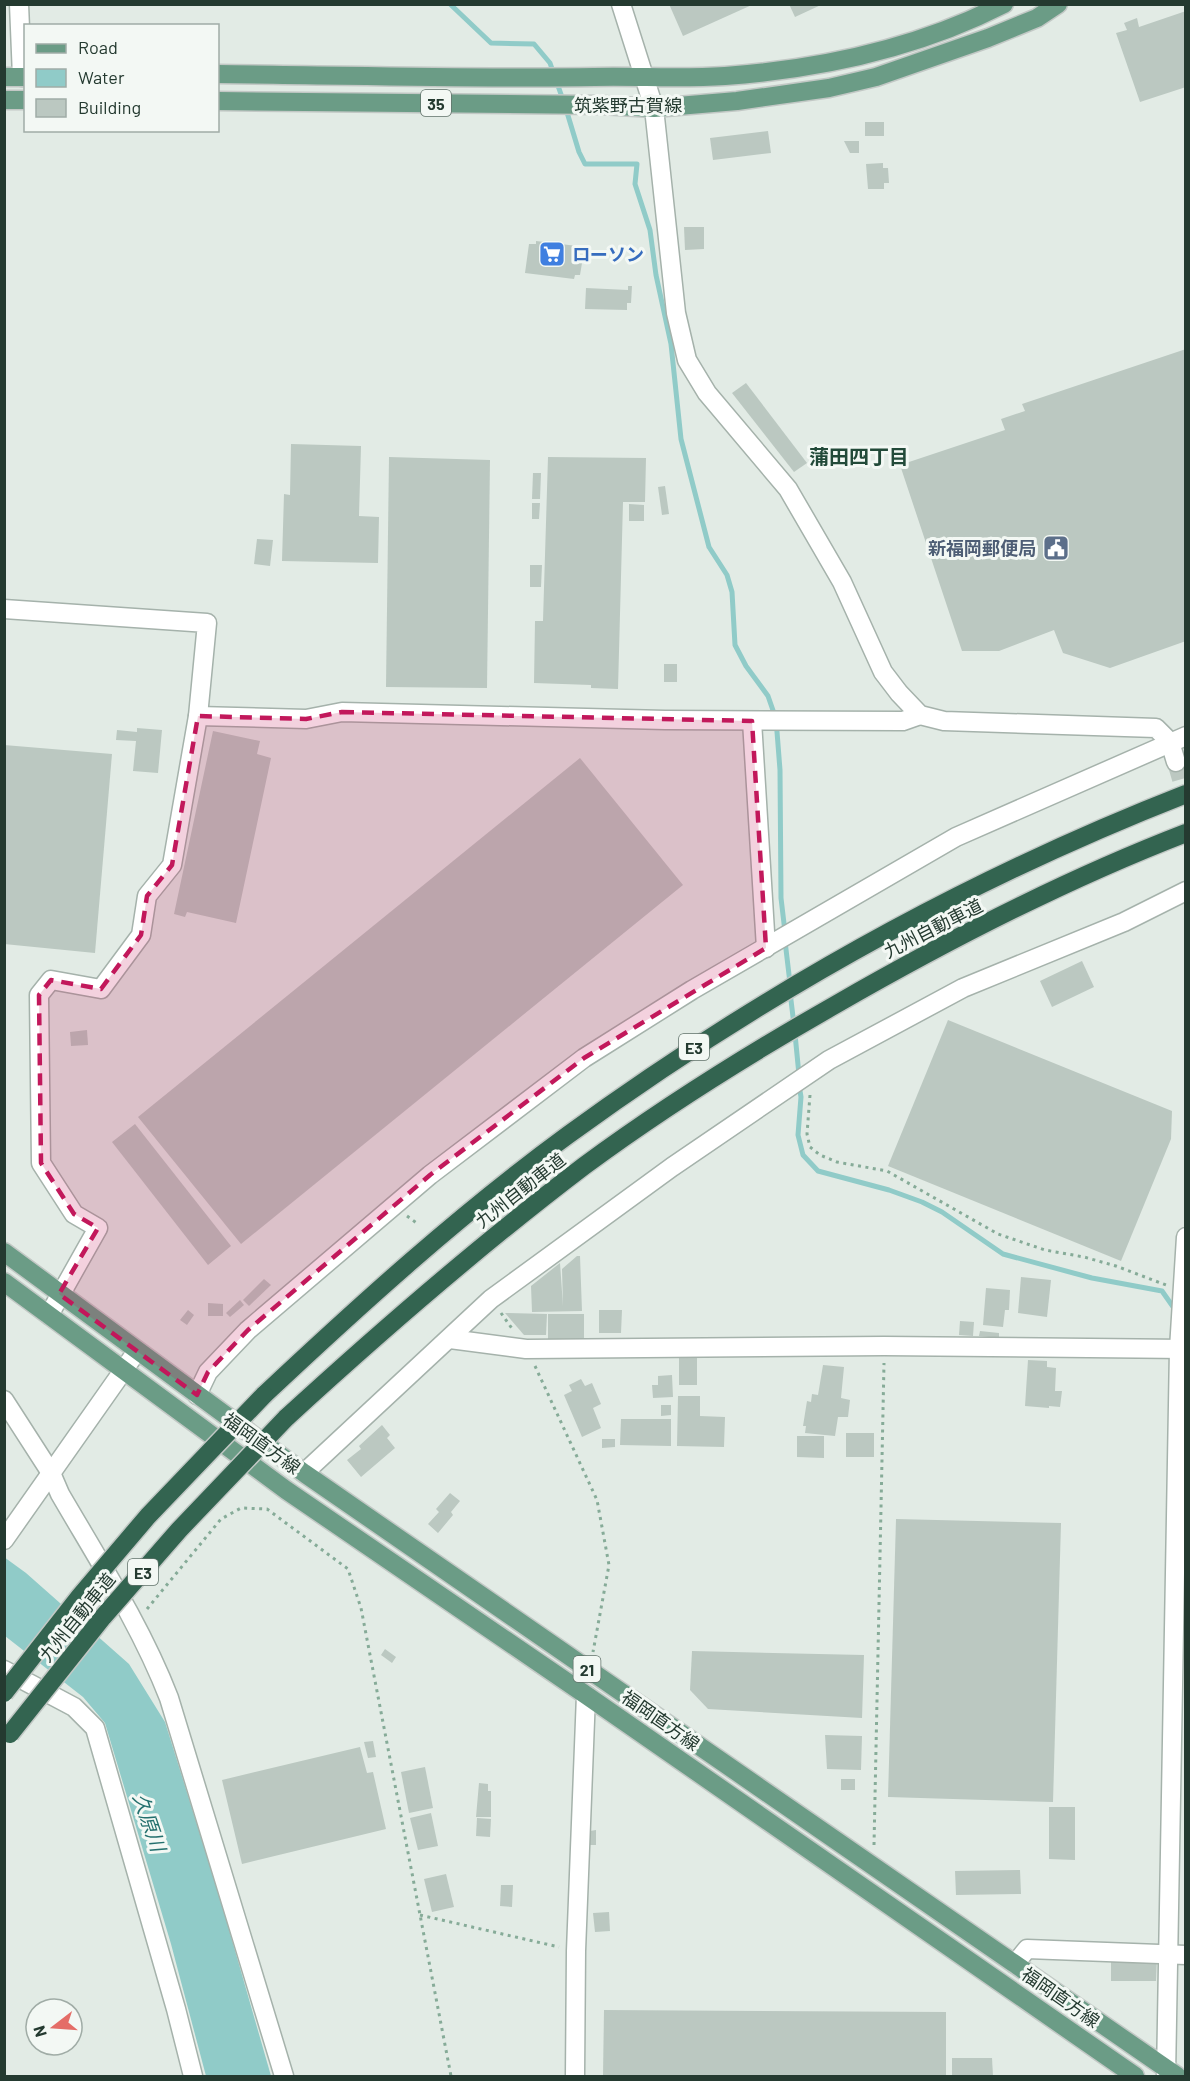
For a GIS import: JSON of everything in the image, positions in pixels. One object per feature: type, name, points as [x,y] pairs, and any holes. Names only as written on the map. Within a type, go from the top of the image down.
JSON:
[{"type":"highway","name":"九州自動車道","points":[[4,1693],[80,1596],[148,1516],[264,1395],[390,1280],[480,1204],[566,1136],[674,1060],[759,1006],[866,944],[1053,849],[1185,794]]},
{"type":"highway","name":"九州自動車道","points":[[7,1738],[103,1617],[164,1548],[286,1418],[356,1354],[502,1230],[587,1164],[693,1091],[788,1032],[885,976],[1067,883],[1185,834]]},
{"type":"main road","name":"筑紫野古賀線","points":[[219,74],[493,78],[724,76],[818,66],[907,44],[984,15],[1004,4]]},
{"type":"main road","name":"筑紫野古賀線","points":[[219,101],[600,105],[654,108],[737,101],[829,88],[876,77],[988,38],[1037,18],[1058,4]]},
{"type":"main road","points":[[4,100],[24,100]]},
{"type":"main road","name":"福岡直方線","points":[[4,1252],[304,1473],[1015,1964],[1170,2074]]},
{"type":"main road","name":"福岡直方線","points":[[4,1282],[286,1490],[1135,2076]]},
{"type":"street","points":[[17,77],[19,4]]},
{"type":"street","points":[[621,4],[654,108],[676,313],[687,360],[707,393],[788,489],[842,582],[883,672],[898,693],[920,715],[944,721],[1156,729],[1178,739]]},
{"type":"street","points":[[4,609],[207,623],[198,716],[172,865],[147,896],[141,935],[101,989],[51,980],[39,995],[41,1164],[74,1214],[98,1228],[49,1315]]},
{"type":"street","points":[[198,716],[306,719],[342,712],[665,720],[903,722],[920,715]]},
{"type":"street","points":[[752,721],[766,948]]},
{"type":"street","points":[[1176,762],[1178,739]]},
{"type":"street","points":[[197,1395],[208,1372],[248,1330],[430,1175],[584,1058],[692,990],[956,837],[1178,739]]},
{"type":"street","points":[[304,1473],[491,1299],[672,1167],[810,1072],[963,988],[1124,922],[1185,891]]},
{"type":"street","points":[[1170,2074],[1177,1955],[1182,1294],[1185,1237]]},
{"type":"street","points":[[450,1339],[526,1349],[884,1346],[1182,1349]]},
{"type":"street","points":[[8,1534],[137,1351]]},
{"type":"street","points":[[4,1400],[51,1473],[60,1494],[135,1623],[170,1698],[284,2076]]},
{"type":"street","points":[[4,1670],[74,1707],[95,1728],[177,2009],[193,2076]]},
{"type":"street","points":[[575,2076],[576,1951],[586,1695]]},
{"type":"street","points":[[1015,1964],[1027,1949],[1177,1955]]},
{"type":"path","points":[[810,1072],[807,1134],[810,1147],[820,1155],[837,1161],[887,1171],[998,1234],[1045,1250],[1116,1266],[1161,1282],[1182,1294]]},
{"type":"path","points":[[491,1299],[526,1349],[543,1380],[597,1500],[609,1565],[590,1671]]},
{"type":"path","points":[[866,1862],[875,1842],[884,1346]]},
{"type":"path","points":[[135,1623],[221,1519],[241,1508],[267,1509],[348,1569],[361,1608],[451,2076]]},
{"type":"path","points":[[420,1915],[576,1951]]},
{"type":"highlighted area","points":[[342,712],[752,721],[766,948],[584,1058],[430,1175],[248,1330],[208,1372],[197,1395],[59,1294],[98,1228],[74,1214],[41,1163],[39,995],[51,980],[101,989],[141,935],[147,896],[172,865],[198,716],[306,719]]},
{"type":"water","name":"久原川","points":[[4,1557],[26,1573],[129,1664],[165,1722],[220,1898],[271,2076],[206,2076],[171,1944],[105,1723],[83,1697],[5,1636]]},
{"type":"building","points":[[669,4],[754,4],[683,36]]},
{"type":"building","points":[[789,4],[823,4],[795,17]]},
{"type":"building","points":[[1186,11],[1186,87],[1140,102],[1116,33],[1127,30],[1124,23],[1137,18],[1139,27]]},
{"type":"building","points":[[865,122],[884,122],[884,136],[865,136]]},
{"type":"building","points":[[768,131],[771,153],[713,160],[710,138]]},
{"type":"building","points":[[844,141],[859,141],[859,153],[850,153]]},
{"type":"building","points":[[883,163],[883,168],[888,168],[889,183],[884,183],[884,189],[868,189],[866,164]]},
{"type":"building","points":[[684,227],[704,227],[704,249],[685,250]]},
{"type":"building","name":"ローソン","points":[[536,241],[577,246],[575,262],[582,263],[580,275],[575,275],[574,279],[525,273],[529,244],[536,244]]},
{"type":"building","points":[[628,286],[632,286],[631,303],[627,303],[627,310],[585,309],[586,288],[628,290]]},
{"type":"building","name":"新福岡郵便局","points":[[1186,349],[1186,641],[1110,668],[1063,653],[1054,630],[999,651],[962,651],[900,465],[1005,430],[1001,419],[1025,411],[1022,404]]},
{"type":"building","points":[[746,383],[807,463],[794,472],[732,393]]},
{"type":"building","points":[[291,444],[361,446],[359,516],[379,517],[378,563],[282,561],[284,494],[290,495]]},
{"type":"building","points":[[389,457],[490,460],[487,688],[386,687]]},
{"type":"building","points":[[548,457],[646,458],[645,502],[623,502],[618,689],[591,688],[591,685],[534,683],[535,621],[543,621]]},
{"type":"building","points":[[533,473],[541,473],[540,499],[532,499]]},
{"type":"building","points":[[665,486],[669,514],[662,515],[658,487]]},
{"type":"building","points":[[532,503],[540,503],[539,519],[532,519]]},
{"type":"building","points":[[629,504],[644,505],[644,521],[629,521]]},
{"type":"building","points":[[257,539],[273,540],[270,566],[254,564]]},
{"type":"building","points":[[530,565],[542,565],[541,587],[530,587]]},
{"type":"building","points":[[664,664],[677,664],[677,682],[664,682]]},
{"type":"building","points":[[137,728],[162,730],[158,773],[133,771],[136,741],[116,740],[117,730],[137,732]]},
{"type":"building","points":[[213,731],[260,741],[257,754],[271,758],[236,923],[187,912],[185,917],[174,914]]},
{"type":"building","points":[[4,745],[112,754],[95,953],[4,944]]},
{"type":"building","points":[[580,758],[683,885],[241,1244],[138,1117]]},
{"type":"building","points":[[1082,961],[1094,987],[1052,1007],[1040,981]]},
{"type":"building","points":[[948,1020],[1172,1111],[1171,1139],[1121,1261],[888,1166]]},
{"type":"building","points":[[87,1030],[88,1045],[71,1046],[70,1032]]},
{"type":"building","points":[[135,1124],[231,1246],[208,1265],[112,1142]]},
{"type":"building","points":[[580,1256],[582,1311],[532,1312],[531,1286],[560,1263],[563,1306],[562,1269]]},
{"type":"building","points":[[1021,1277],[1051,1280],[1047,1317],[1018,1313]]},
{"type":"building","points":[[264,1279],[271,1285],[249,1306],[243,1300]]},
{"type":"building","points":[[986,1288],[1010,1290],[1009,1310],[1005,1310],[1003,1327],[983,1325]]},
{"type":"building","points":[[240,1300],[244,1305],[230,1317],[226,1313]]},
{"type":"building","points":[[208,1303],[223,1304],[223,1316],[208,1316]]},
{"type":"building","points":[[188,1310],[194,1315],[187,1325],[180,1320]]},
{"type":"building","points":[[599,1310],[622,1310],[621,1333],[599,1333]]},
{"type":"building","points":[[505,1313],[547,1314],[546,1335],[524,1335]]},
{"type":"building","points":[[548,1314],[584,1314],[584,1339],[548,1339]]},
{"type":"building","points":[[960,1321],[974,1322],[973,1336],[959,1335]]},
{"type":"building","points":[[980,1331],[999,1333],[999,1338],[979,1336]]},
{"type":"building","points":[[679,1355],[697,1355],[697,1385],[679,1385]]},
{"type":"building","points":[[1028,1360],[1047,1361],[1047,1367],[1056,1368],[1055,1391],[1062,1391],[1060,1407],[1025,1406]]},
{"type":"building","points":[[823,1365],[844,1367],[841,1398],[850,1400],[848,1417],[838,1417],[835,1436],[805,1433],[806,1426],[803,1426],[807,1401],[811,1402],[812,1394],[818,1395]]},
{"type":"building","points":[[672,1375],[673,1397],[653,1398],[652,1385],[658,1385],[658,1376]]},
{"type":"building","points":[[581,1379],[585,1386],[592,1383],[601,1404],[593,1408],[601,1428],[582,1437],[564,1395],[572,1391],[569,1385]]},
{"type":"building","points":[[678,1396],[700,1396],[700,1416],[725,1417],[724,1447],[677,1446]]},
{"type":"building","points":[[661,1405],[671,1405],[671,1415],[661,1416]]},
{"type":"building","points":[[621,1419],[671,1419],[671,1446],[620,1445]]},
{"type":"building","points":[[382,1425],[390,1435],[387,1438],[395,1448],[361,1477],[347,1460],[361,1449],[359,1446]]},
{"type":"building","points":[[846,1433],[874,1433],[874,1457],[846,1457]]},
{"type":"building","points":[[797,1436],[824,1436],[824,1458],[797,1457]]},
{"type":"building","points":[[602,1439],[615,1439],[615,1447],[602,1448]]},
{"type":"building","points":[[450,1493],[460,1501],[451,1512],[453,1515],[438,1533],[428,1524],[439,1512],[436,1509]]},
{"type":"building","points":[[896,1519],[1061,1523],[1053,1802],[888,1797]]},
{"type":"building","points":[[385,1649],[396,1657],[392,1663],[381,1655]]},
{"type":"building","points":[[692,1651],[864,1655],[862,1718],[708,1709],[690,1690]]},
{"type":"building","points":[[825,1735],[862,1736],[861,1770],[827,1769]]},
{"type":"building","points":[[373,1741],[376,1757],[368,1758],[364,1742]]},
{"type":"building","points":[[360,1747],[367,1773],[373,1772],[386,1829],[242,1864],[222,1780]]},
{"type":"building","points":[[425,1767],[433,1808],[409,1813],[401,1772]]},
{"type":"building","points":[[841,1779],[855,1779],[855,1790],[841,1790]]},
{"type":"building","points":[[479,1783],[488,1784],[488,1791],[491,1791],[491,1817],[476,1817]]},
{"type":"building","points":[[1049,1807],[1075,1807],[1075,1860],[1049,1859]]},
{"type":"building","points":[[431,1813],[438,1846],[418,1850],[410,1818]]},
{"type":"building","points":[[477,1818],[491,1819],[490,1837],[476,1836]]},
{"type":"building","points":[[596,1830],[596,1845],[590,1845],[590,1831]]},
{"type":"building","points":[[1020,1870],[1021,1894],[956,1895],[955,1871]]},
{"type":"building","points":[[446,1874],[454,1907],[432,1912],[424,1879]]},
{"type":"building","points":[[501,1885],[513,1885],[512,1907],[500,1906]]},
{"type":"building","points":[[609,1912],[610,1931],[595,1932],[593,1913]]},
{"type":"building","points":[[1111,1956],[1157,1956],[1156,1981],[1111,1981]]},
{"type":"building","points":[[604,2010],[946,2012],[946,2076],[603,2076]]},
{"type":"building","points":[[952,2058],[992,2058],[993,2076],[952,2076]]},
{"type":"waterway","points":[[450,4],[491,43],[534,44],[550,63],[563,100]]},
{"type":"waterway","points":[[566,109],[585,164],[637,164],[635,184],[650,230],[656,275],[671,344],[681,439],[709,547],[727,575],[732,592],[735,645],[746,666],[768,696],[776,719],[780,770],[781,898],[785,932]]},
{"type":"waterway","points":[[785,941],[790,983]]},
{"type":"waterway","points":[[790,992],[794,1025]]},
{"type":"waterway","points":[[795,1034],[799,1075]]},
{"type":"waterway","points":[[799,1085],[801,1097],[798,1135],[803,1155],[818,1171],[889,1190],[922,1202],[942,1212],[1003,1254],[1092,1278],[1162,1291],[1176,1311]]},
{"type":"tunnel","points":[[1176,762],[1186,796]]},
{"type":"place","name":"ローソン","points":[[552,254]]},
{"type":"place","name":"新福岡郵便局","points":[[1056,548]]},
{"type":"district","name":"蒲田四丁目","points":[[859,456]]}]
